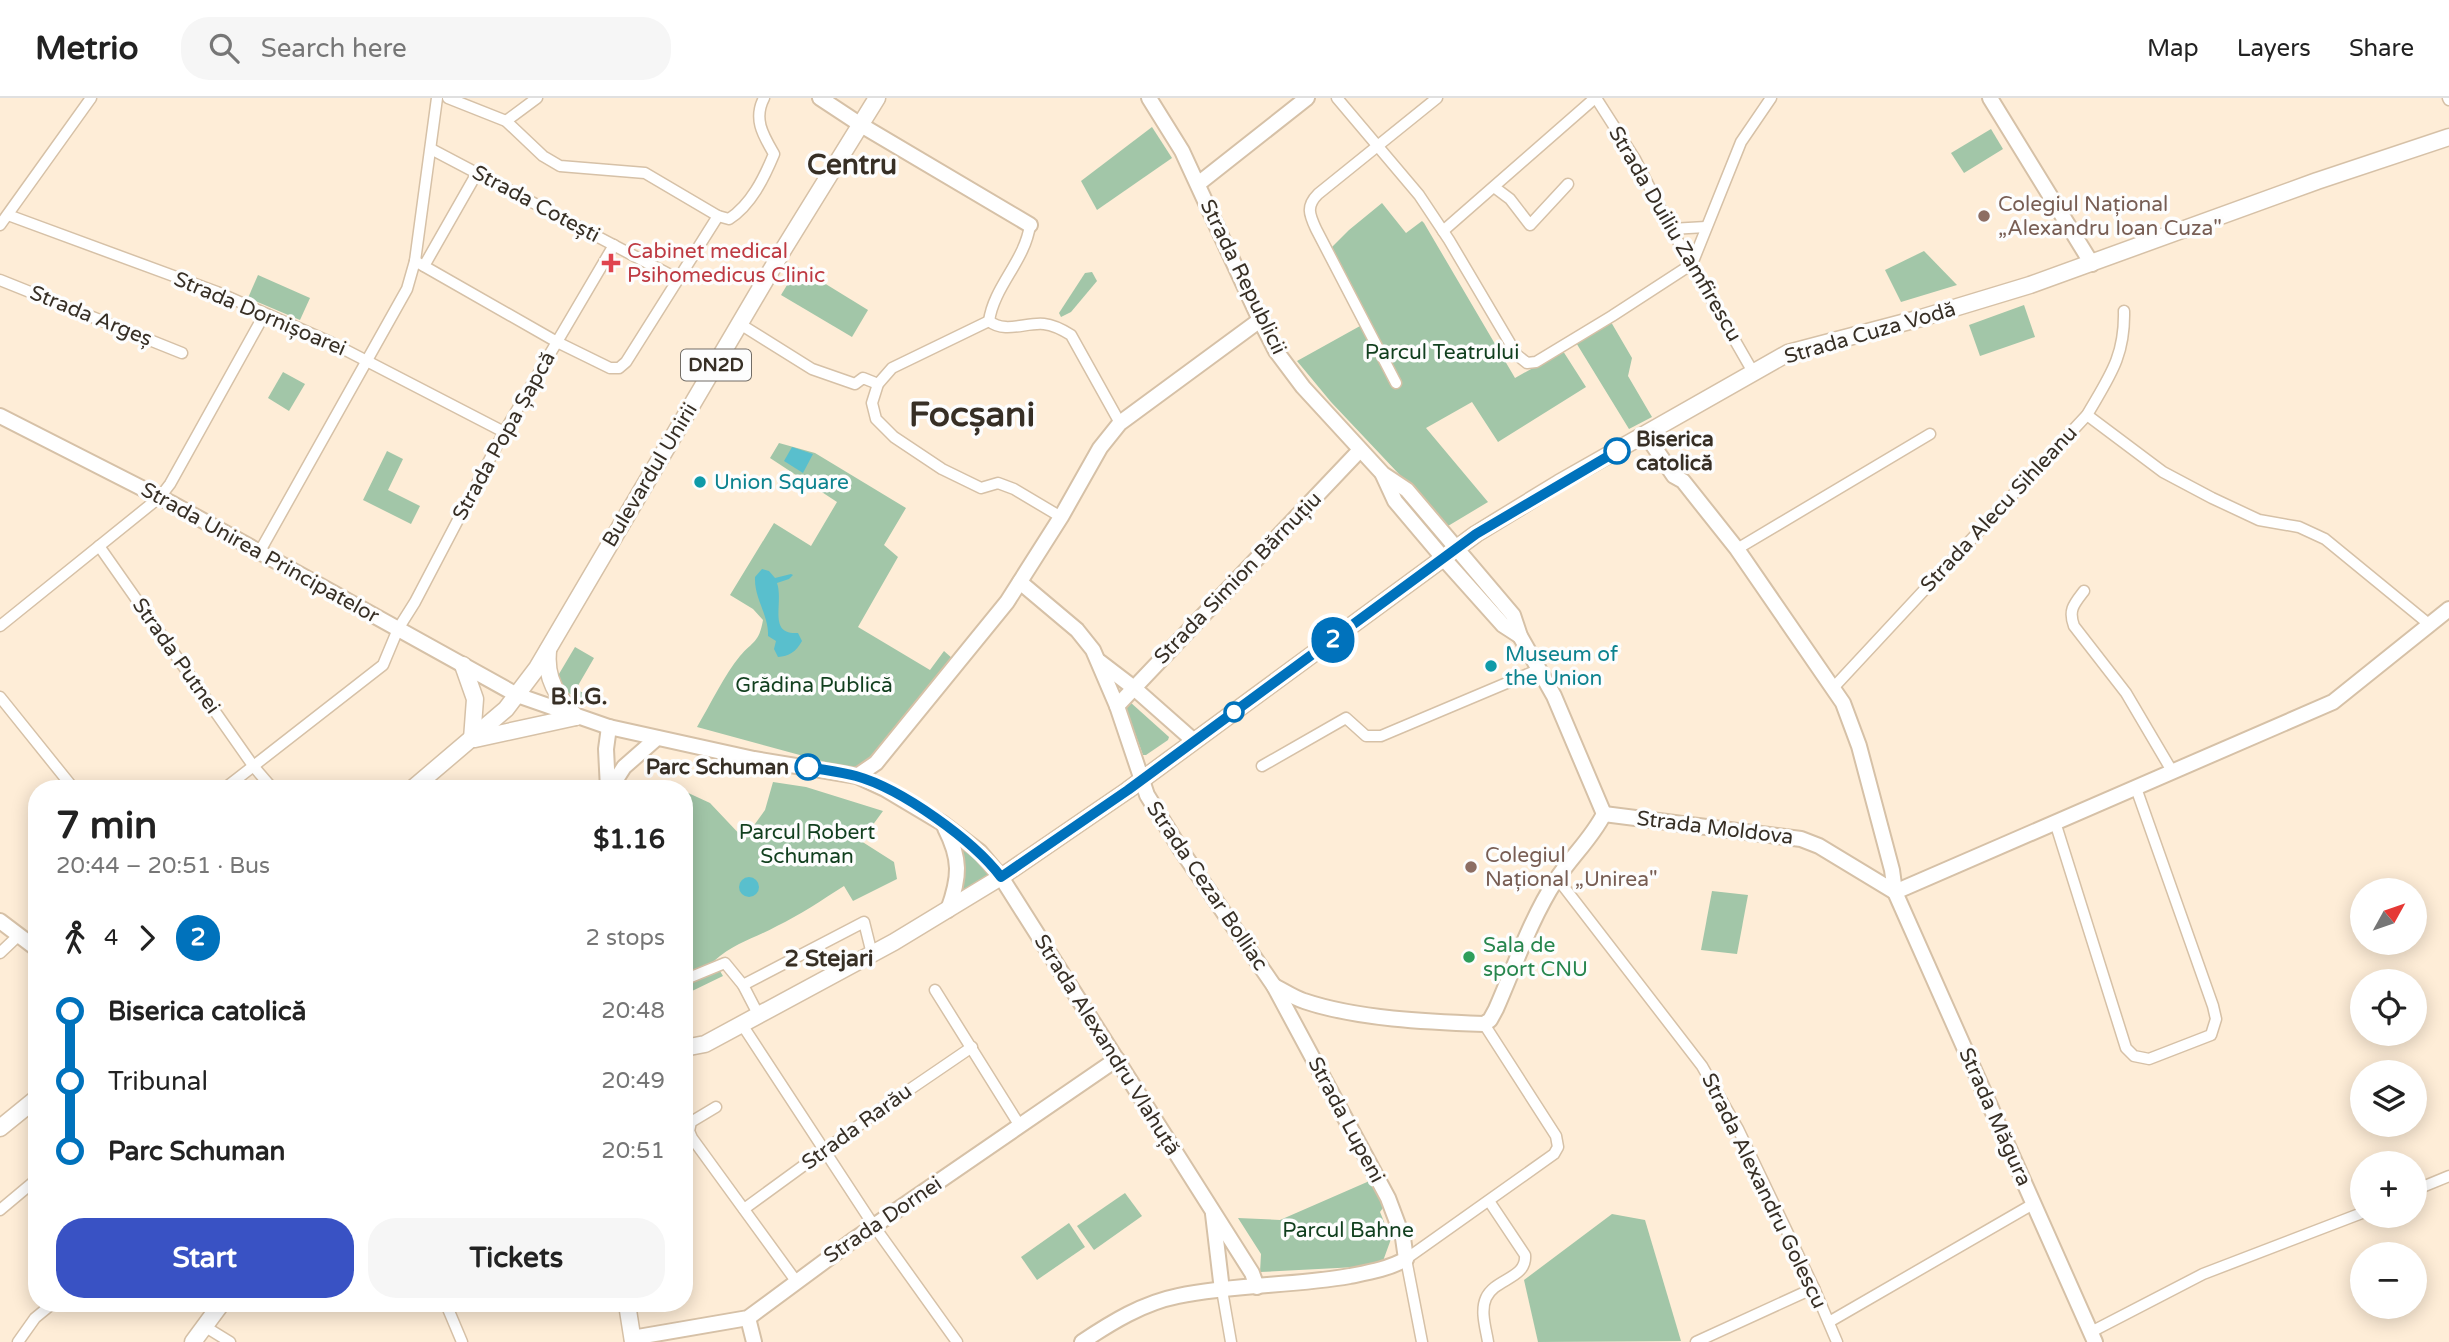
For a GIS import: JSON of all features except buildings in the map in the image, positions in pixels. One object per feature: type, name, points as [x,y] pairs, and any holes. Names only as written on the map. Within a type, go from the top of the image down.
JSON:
[{"type":"main road","name":"Bulevardul Unirii","points":[[423,780],[506,709],[549,648],[877,98]]},
{"type":"main road","name":"Strada Cuza Vodă","points":[[693,1046],[705,1044],[872,954],[1001,877],[1140,780],[1476,534],[1559,483],[1753,372],[1800,349],[1963,306],[2092,264],[2208,220],[2449,137]]},
{"type":"main road","points":[[463,665],[475,699],[472,740],[576,717],[556,693],[549,679],[549,648]]},
{"type":"main road","points":[[0,1128],[28,1105]]},
{"type":"main road","points":[[193,1342],[215,1312]]},
{"type":"main road","points":[[628,1312],[632,1340]]},
{"type":"street","points":[[0,225],[91,98]]},
{"type":"street","points":[[420,263],[437,98]]},
{"type":"street","points":[[448,98],[506,121],[543,156],[560,166],[645,173],[718,216],[729,219],[739,212],[753,194],[774,154],[758,124],[759,107],[764,98]]},
{"type":"street","points":[[506,121],[537,98]]},
{"type":"street","points":[[820,98],[1030,225],[1024,251],[991,307],[989,321]]},
{"type":"street","name":"Strada Republicii","points":[[1149,98],[1182,151],[1276,351],[1382,474],[1407,490],[1513,615],[1520,636],[1554,696],[1604,814]]},
{"type":"street","points":[[1198,184],[1307,98]]},
{"type":"street","points":[[1337,98],[1419,195],[1517,355],[1527,363],[1536,362],[1692,264],[1741,142],[1771,98]]},
{"type":"street","points":[[1396,383],[1316,229],[1309,210],[1310,202],[1437,98]]},
{"type":"street","points":[[1443,231],[1595,98]]},
{"type":"street","name":"Strada Duiliu Zamfirescu","points":[[1595,98],[1635,159],[1671,229],[1753,372]]},
{"type":"street","points":[[1990,98],[2092,264]]},
{"type":"street","name":"Strada Cotești","points":[[430,149],[678,279]]},
{"type":"street","points":[[260,551],[368,362],[420,263],[477,173]]},
{"type":"street","points":[[1494,187],[1510,199],[1530,225],[1568,184]]},
{"type":"street","name":"Strada Dornișoarei","points":[[8,215],[216,292],[330,342],[504,432]]},
{"type":"street","points":[[420,263],[557,342],[610,368],[619,368],[626,362],[718,216]]},
{"type":"street","points":[[1671,229],[1706,227]]},
{"type":"street","name":"Strada Popa Șapcă","points":[[236,780],[383,665],[398,629],[415,602],[504,432],[614,245]]},
{"type":"street","name":"Strada Argeș","points":[[0,280],[182,353]]},
{"type":"street","name":"Strada Alecu Sihleanu","points":[[1834,687],[2087,415],[2115,368],[2124,341],[2124,311]]},
{"type":"street","points":[[0,626],[160,496],[170,484],[264,315]]},
{"type":"street","points":[[857,776],[876,763],[969,650],[1020,582],[1100,448],[1119,423],[1260,320]]},
{"type":"street","points":[[989,321],[892,368],[878,384],[872,403],[876,419],[894,437],[942,469],[981,488],[998,483],[1014,489],[1061,517]]},
{"type":"street","points":[[989,321],[1002,328],[1044,324],[1062,329],[1071,335],[1119,423]]},
{"type":"street","points":[[740,324],[812,369],[855,384],[863,378],[878,384]]},
{"type":"street","points":[[2087,415],[2163,472],[2212,498],[2259,520],[2299,527],[2325,539],[2430,625]]},
{"type":"street","name":"Strada Unirea Principatelor","points":[[0,416],[160,496],[517,695],[608,727],[754,759],[857,776]]},
{"type":"street","points":[[1737,549],[1930,434]]},
{"type":"street","name":"Strada Măgura","points":[[1646,435],[1674,476],[1683,481],[1737,549],[1834,687],[1849,713],[1892,870],[1895,892],[2093,1337]]},
{"type":"street","name":"Strada Simion Bărnuțiu","points":[[1117,706],[1360,450]]},
{"type":"street","name":"Strada Republicii","points":[[1382,474],[1395,500],[1444,559],[1503,625],[1520,636]]},
{"type":"street","name":"Strada Putnei","points":[[99,546],[265,780]]},
{"type":"street","points":[[1020,582],[1077,630],[1099,661],[1194,741]]},
{"type":"street","points":[[2084,591],[2071,607],[2070,617],[2074,626],[2126,693],[2172,771]]},
{"type":"street","points":[[1895,892],[2333,702],[2449,610]]},
{"type":"street","name":"Strada Cezar Bolliac","points":[[1099,661],[1147,795],[1181,850],[1274,986],[1302,1001],[1336,1009],[1420,1022],[1484,1024]]},
{"type":"street","points":[[1262,766],[1346,718],[1366,736],[1381,736],[1540,669]]},
{"type":"street","points":[[0,697],[67,780]]},
{"type":"street","points":[[608,727],[606,749],[608,780]]},
{"type":"street","points":[[615,780],[624,767],[657,738]]},
{"type":"street","name":"Strada Alexandru Vlahuță","points":[[857,776],[886,789],[942,823],[974,847],[1001,877],[1252,1273],[1257,1287]]},
{"type":"street","points":[[2055,822],[2126,1048],[2134,1056],[2150,1059],[2211,1035],[2217,1019],[2136,788]]},
{"type":"street","points":[[1082,1342],[1112,1322],[1146,1305],[1178,1296],[1314,1283],[1390,1268],[1554,1154],[1558,1147],[1556,1136],[1484,1024],[1490,1020],[1496,1009],[1536,914],[1557,878],[1597,828],[1604,814]]},
{"type":"street","name":"Strada Moldova","points":[[1604,814],[1801,839],[1819,846],[1895,892]]},
{"type":"street","points":[[942,823],[955,848],[957,862],[956,889],[948,910]]},
{"type":"street","name":"Strada Alexandru Golescu","points":[[1557,878],[1702,1066],[1738,1129],[1837,1342]]},
{"type":"street","points":[[0,921],[28,942]]},
{"type":"street","points":[[743,985],[864,922],[872,954]]},
{"type":"street","points":[[0,953],[19,935]]},
{"type":"street","points":[[693,976],[724,963],[743,985],[758,1014]]},
{"type":"street","name":"Strada Lupeni","points":[[1274,986],[1388,1198],[1404,1238],[1422,1342]]},
{"type":"street","points":[[935,990],[1020,1126]]},
{"type":"street","points":[[741,1023],[874,1226],[957,1342]]},
{"type":"street","name":"Strada Rarău","points":[[744,1209],[972,1046]]},
{"type":"street","name":"Strada Dornei","points":[[632,1340],[748,1318],[874,1226],[1116,1059]]},
{"type":"street","points":[[693,1121],[716,1107]]},
{"type":"street","points":[[693,1138],[698,1149],[796,1281]]},
{"type":"street","points":[[2427,1185],[2449,1175]]},
{"type":"street","points":[[0,1210],[28,1187]]},
{"type":"street","points":[[1488,1342],[1483,1312],[1486,1297],[1522,1270],[1525,1263],[1525,1255],[1489,1201]]},
{"type":"street","points":[[1829,1322],[2033,1204]]},
{"type":"street","name":"Strada Alexandru Vlahuță","points":[[1212,1213],[1222,1290]]},
{"type":"street","points":[[2093,1337],[2203,1274],[2350,1218]]},
{"type":"street","points":[[1696,1342],[1814,1288]]},
{"type":"street","points":[[1222,1290],[1231,1342]]},
{"type":"street","points":[[18,1342],[42,1312]]},
{"type":"street","points":[[449,1312],[462,1342]]},
{"type":"street","points":[[748,1318],[754,1342]]},
{"type":"street","points":[[204,1326],[230,1342]]},
{"type":"green space","points":[[1152,127],[1172,158],[1097,210],[1081,181]]},
{"type":"green space","points":[[1991,129],[2003,149],[1964,173],[1951,153]]},
{"type":"green space","name":"Parcul Teatrului","points":[[1382,203],[1406,233],[1422,221],[1424,223],[1515,378],[1563,351],[1586,387],[1498,442],[1472,402],[1426,428],[1488,502],[1448,526],[1331,402],[1297,361],[1360,326],[1383,369],[1397,388],[1402,385],[1332,247]]},
{"type":"green space","points":[[1924,251],[1957,285],[1901,302],[1885,270]]},
{"type":"green space","points":[[798,267],[868,310],[852,337],[781,295]]},
{"type":"green space","points":[[1092,272],[1097,281],[1071,312],[1061,317],[1059,313],[1085,273]]},
{"type":"green space","points":[[258,275],[310,298],[300,320],[248,298]]},
{"type":"green space","points":[[2024,305],[2035,337],[1980,356],[1969,325]]},
{"type":"green space","points":[[1611,322],[1632,358],[1628,376],[1652,417],[1629,429],[1575,341]]},
{"type":"green space","points":[[283,372],[305,384],[289,411],[268,398]]},
{"type":"green space","name":"Grădina Publică","points":[[779,443],[815,453],[906,508],[884,545],[898,557],[858,627],[930,670],[944,651],[953,659],[880,751],[855,770],[697,727],[729,672],[760,633],[763,620],[753,609],[730,595],[774,523],[811,546],[837,502],[770,458]]},
{"type":"green space","points":[[387,451],[403,459],[388,490],[420,506],[411,524],[363,500]]},
{"type":"green space","points":[[575,647],[594,658],[576,689],[594,699],[589,706],[559,687],[556,679]]},
{"type":"green space","points":[[1130,702],[1169,737],[1146,755],[1143,755],[1125,706]]},
{"type":"green space","name":"Parcul Robert Schuman","points":[[773,782],[806,787],[883,811],[861,841],[894,862],[897,879],[853,901],[844,886],[794,917],[729,950],[714,961],[723,976],[693,991],[693,795],[710,803],[744,839],[765,810]]},
{"type":"green space","points":[[968,841],[1001,877],[948,910],[955,847]]},
{"type":"green space","points":[[1712,891],[1748,895],[1737,954],[1701,950]]},
{"type":"green space","name":"Parcul Bahne","points":[[1374,1179],[1385,1205],[1380,1212],[1391,1239],[1383,1261],[1376,1266],[1260,1272],[1261,1254],[1238,1218],[1280,1220]]},
{"type":"green space","points":[[1125,1193],[1142,1216],[1094,1250],[1077,1226]]},
{"type":"green space","points":[[1612,1214],[1645,1220],[1681,1341],[1538,1342],[1524,1280]]},
{"type":"green space","points":[[1069,1223],[1085,1247],[1037,1280],[1021,1257]]},
{"type":"water","points":[[792,447],[813,454],[803,473],[784,461]]},
{"type":"water","points":[[762,569],[769,571],[775,578],[793,575],[777,583],[780,623],[788,632],[798,633],[802,641],[795,651],[786,656],[778,657],[774,649],[776,641],[768,636],[755,585],[755,577]]},
{"type":"water","points":[[749,877],[756,880],[759,887],[756,894],[749,897],[742,894],[739,887],[742,880]]},
{"type":"bus line","name":"2","points":[[808,767],[857,776],[886,789],[968,841],[1001,877],[1128,790],[1476,534],[1617,451]]},
{"type":"place","name":"Colegiul Național „Alexandru Ioan Cuza\"","points":[[1984,216]]},
{"type":"place","name":"Cabinet medical Psihomedicus Clinic","points":[[611,263]]},
{"type":"place","name":"Biserica catolică","points":[[1617,451]]},
{"type":"place","name":"Union Square","points":[[700,482]]},
{"type":"place","name":"Museum of the Union","points":[[1491,666]]},
{"type":"place","name":"Parc Schuman","points":[[808,767]]},
{"type":"place","name":"Colegiul Național „Unirea\"","points":[[1471,867]]},
{"type":"place","name":"Sala de sport CNU","points":[[1469,957]]},
{"type":"district","name":"Centru","points":[[852,165]]},
{"type":"district","name":"Focșani","points":[[972,415]]},
{"type":"district","name":"B.I.G.","points":[[579,697]]},
{"type":"district","name":"2 Stejari","points":[[829,959]]}]
